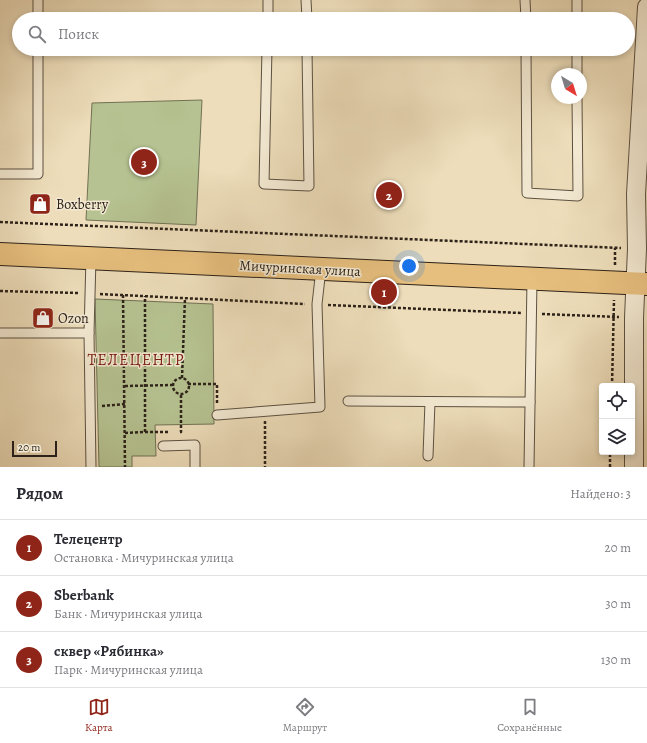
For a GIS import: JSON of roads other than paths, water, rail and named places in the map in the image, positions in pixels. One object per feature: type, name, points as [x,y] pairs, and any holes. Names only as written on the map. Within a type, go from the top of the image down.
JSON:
[{"type":"main road","name":"Мичуринская улица","points":[[0,254],[632,284]]},
{"type":"street","points":[[634,467],[634,318],[632,284],[642,194],[647,7]]},
{"type":"lane","points":[[38,0],[38,12]]},
{"type":"lane","points":[[268,0],[268,12]]},
{"type":"lane","points":[[306,0],[307,12]]},
{"type":"lane","points":[[526,0],[526,12]]},
{"type":"lane","points":[[577,0],[577,12]]},
{"type":"lane","points":[[0,174],[38,174],[38,56]]},
{"type":"lane","points":[[267,56],[264,184],[309,186],[307,56]]},
{"type":"lane","points":[[526,56],[527,193],[578,196],[577,104]]},
{"type":"lane","points":[[577,56],[577,68]]},
{"type":"lane","points":[[91,258],[89,333],[91,467]]},
{"type":"lane","points":[[217,415],[320,406],[317,304],[321,269]]},
{"type":"lane","points":[[529,467],[532,280]]},
{"type":"lane","points":[[0,333],[89,333]]},
{"type":"lane","points":[[348,401],[530,402]]},
{"type":"lane","points":[[428,456],[430,402]]},
{"type":"lane","points":[[163,446],[195,445],[195,467]]},
{"type":"place","name":"сквер «Рябинка»","points":[[144,162]]},
{"type":"place","name":"Sberbank","points":[[389,195]]},
{"type":"place","name":"Boxberry","points":[[40,204]]},
{"type":"place","name":"Телецентр","points":[[384,292]]},
{"type":"place","name":"Ozon","points":[[43,318]]},
{"type":"district","name":"ТЕЛЕЦЕНТР","points":[[136,359]]}]
